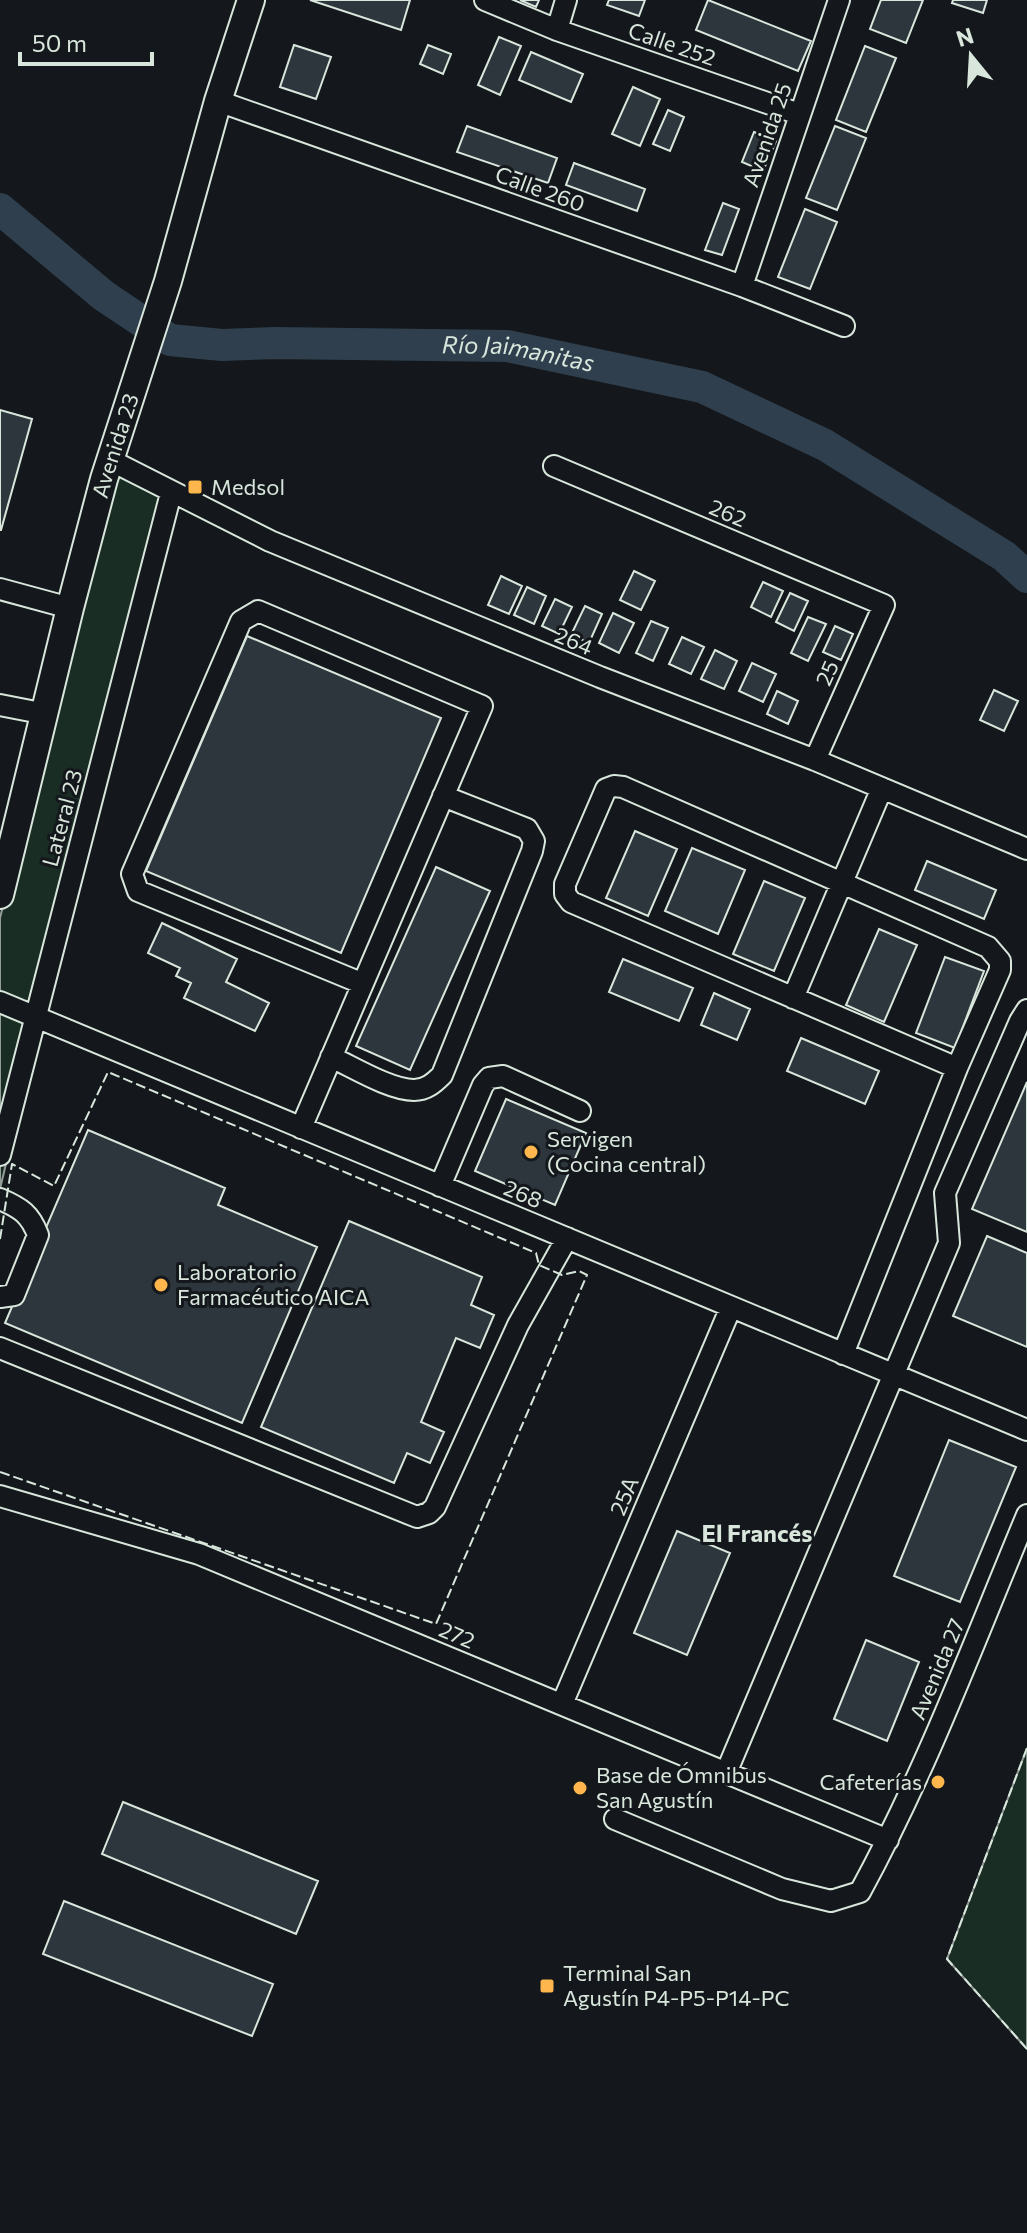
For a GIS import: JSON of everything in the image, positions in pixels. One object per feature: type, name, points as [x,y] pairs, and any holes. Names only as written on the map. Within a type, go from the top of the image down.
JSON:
[{"type":"main road","name":"Avenida 23","points":[[0,895],[70,608],[110,460],[168,281],[218,101],[251,0]]},
{"type":"street","name":"Calle 252","points":[[485,0],[557,30],[799,114]]},
{"type":"street","points":[[557,30],[566,0]]},
{"type":"street","name":"Avenida 25","points":[[742,286],[839,0]]},
{"type":"street","name":"Calle 260","points":[[218,101],[742,286],[844,326]]},
{"type":"street","name":"264","points":[[110,460],[171,493],[298,553],[600,677],[815,760],[1027,849]]},
{"type":"street","name":"262","points":[[554,466],[884,605]]},
{"type":"street","name":"Lateral 23","points":[[0,1155],[171,493]]},
{"type":"street","points":[[0,589],[70,608]]},
{"type":"street","name":"25","points":[[815,760],[884,605]]},
{"type":"street","points":[[301,1128],[482,706],[258,611],[241,621],[132,874],[138,891],[361,983]]},
{"type":"street","points":[[0,705],[46,714]]},
{"type":"street","points":[[843,1354],[957,1068],[1000,970],[998,955],[988,947],[623,787],[610,787],[603,794],[565,884],[565,894],[571,902],[957,1068]]},
{"type":"street","points":[[793,998],[882,788]]},
{"type":"street","points":[[331,1057],[396,1087],[416,1090],[431,1085],[442,1075],[534,845],[532,834],[527,829],[443,796]]},
{"type":"street","name":"268","points":[[0,1002],[1027,1430]]},
{"type":"street","points":[[726,1773],[949,1243],[945,1193],[1027,1010]]},
{"type":"street","points":[[440,1186],[483,1085],[489,1078],[503,1076],[580,1111]]},
{"type":"street","points":[[0,1199],[22,1208],[32,1219],[38,1235],[14,1295],[0,1297]]},
{"type":"street","points":[[0,1348],[417,1517],[435,1507],[518,1325],[567,1238]]},
{"type":"street","name":"25A","points":[[562,1704],[731,1307]]},
{"type":"street","name":"272","points":[[0,1496],[199,1554],[888,1840]]},
{"type":"street","name":"Avenida 27","points":[[615,1819],[782,1889],[831,1901],[860,1892],[925,1760],[1027,1515]]},
{"type":"green space","points":[[112,462],[166,488],[0,1189],[0,918]]},
{"type":"green space","points":[[1027,1748],[1027,2049],[947,1959]]},
{"type":"building","points":[[310,0],[410,0],[401,30]]},
{"type":"building","points":[[520,0],[539,0],[536,7]]},
{"type":"building","points":[[609,0],[645,0],[639,16],[607,5]]},
{"type":"building","points":[[708,0],[811,41],[798,71],[696,30]]},
{"type":"building","points":[[881,0],[923,0],[906,43],[870,29]]},
{"type":"building","points":[[953,0],[987,0],[983,13],[952,3]]},
{"type":"building","points":[[499,37],[521,46],[500,95],[478,85]]},
{"type":"building","points":[[294,45],[331,57],[316,99],[280,87]]},
{"type":"building","points":[[428,45],[451,54],[443,74],[420,64]]},
{"type":"building","points":[[865,46],[896,58],[866,132],[836,120]]},
{"type":"building","points":[[531,52],[583,74],[571,102],[519,80]]},
{"type":"building","points":[[633,87],[660,99],[640,146],[612,134]]},
{"type":"building","points":[[668,110],[684,117],[670,151],[653,144]]},
{"type":"building","points":[[467,126],[557,158],[548,183],[457,152]]},
{"type":"building","points":[[835,126],[866,138],[837,210],[806,198]]},
{"type":"building","points":[[754,132],[776,141],[763,171],[742,162]]},
{"type":"building","points":[[574,163],[645,189],[637,211],[566,185]]},
{"type":"building","points":[[723,203],[739,209],[722,255],[705,250]]},
{"type":"building","points":[[805,209],[837,222],[810,289],[778,277]]},
{"type":"building","points":[[0,410],[32,419],[1,530],[0,530]]},
{"type":"building","points":[[634,571],[655,581],[641,610],[620,600]]},
{"type":"building","points":[[501,576],[522,586],[509,614],[488,605]]},
{"type":"building","points":[[763,582],[783,591],[771,617],[751,607]]},
{"type":"building","points":[[527,587],[546,596],[534,624],[514,615]]},
{"type":"building","points":[[790,593],[808,601],[794,631],[776,622]]},
{"type":"building","points":[[555,599],[572,607],[559,634],[542,626]]},
{"type":"building","points":[[585,606],[602,614],[589,643],[571,635]]},
{"type":"building","points":[[613,613],[634,623],[619,653],[599,643]]},
{"type":"building","points":[[808,617],[826,624],[808,661],[791,653]]},
{"type":"building","points":[[651,621],[668,628],[653,661],[636,653]]},
{"type":"building","points":[[835,626],[853,634],[841,660],[823,652]]},
{"type":"building","points":[[247,636],[441,718],[341,953],[146,871]]},
{"type":"building","points":[[682,637],[704,647],[691,674],[669,664]]},
{"type":"building","points":[[715,650],[737,661],[724,689],[701,679]]},
{"type":"building","points":[[752,663],[776,674],[763,702],[739,691]]},
{"type":"building","points":[[994,690],[1018,701],[1004,731],[980,720]]},
{"type":"building","points":[[777,691],[798,701],[788,724],[767,714]]},
{"type":"building","points":[[635,831],[677,849],[648,916],[606,898]]},
{"type":"building","points":[[692,848],[745,870],[718,934],[665,911]]},
{"type":"building","points":[[927,861],[996,890],[984,919],[915,890]]},
{"type":"building","points":[[436,867],[490,891],[410,1070],[356,1046]]},
{"type":"building","points":[[764,881],[805,898],[774,971],[733,954]]},
{"type":"building","points":[[162,923],[237,959],[226,982],[269,1003],[255,1031],[184,998],[191,983],[176,976],[180,968],[148,953]]},
{"type":"building","points":[[879,929],[917,945],[884,1022],[846,1005]]},
{"type":"building","points":[[945,957],[984,971],[955,1048],[916,1033]]},
{"type":"building","points":[[623,959],[693,988],[679,1021],[609,992]]},
{"type":"building","points":[[714,993],[750,1009],[737,1040],[701,1025]]},
{"type":"building","points":[[801,1038],[879,1071],[865,1104],[787,1071]]},
{"type":"building","points":[[1027,1082],[1027,1232],[972,1209]]},
{"type":"building","name":"Servigen (Cocina central)","points":[[506,1099],[586,1133],[555,1205],[475,1171]]},
{"type":"building","name":"Laboratorio Farmacéutico AICA","points":[[88,1130],[225,1188],[218,1205],[317,1247],[242,1423],[5,1323]]},
{"type":"building","name":"Laboratorio Farmacéutico AICA","points":[[349,1221],[482,1277],[471,1305],[494,1315],[480,1348],[456,1338],[421,1422],[444,1432],[430,1463],[407,1453],[394,1483],[261,1427]]},
{"type":"building","points":[[987,1236],[1027,1253],[1027,1347],[953,1316]]},
{"type":"building","points":[[949,1440],[1016,1467],[960,1602],[894,1576]]},
{"type":"building","points":[[677,1531],[730,1553],[687,1655],[634,1633]]},
{"type":"building","points":[[866,1640],[919,1662],[887,1741],[834,1719]]},
{"type":"building","points":[[123,1802],[318,1881],[296,1934],[102,1854]]},
{"type":"building","points":[[64,1901],[273,1984],[252,2036],[43,1954]]},
{"type":"waterway","name":"Río Jaimanitas","points":[[0,209],[104,296],[170,340],[222,345],[507,346],[702,387],[825,445],[1004,556],[1027,577]]},
{"type":"fence","points":[[0,1239],[12,1164],[54,1186],[108,1072],[536,1253],[539,1265],[562,1275],[579,1271],[587,1275],[436,1624],[0,1472]]},
{"type":"fence","points":[[1027,1748],[947,1959],[1027,2049]]},
{"type":"place","name":"Medsol","points":[[195,487]]},
{"type":"place","name":"Servigen (Cocina central)","points":[[531,1152]]},
{"type":"place","name":"Laboratorio Farmacéutico AICA","points":[[161,1285]]},
{"type":"place","name":"Cafeterías","points":[[938,1782]]},
{"type":"place","name":"Base de Ómnibus San Agustín","points":[[580,1788]]},
{"type":"place","name":"Terminal San Agustín P4-P5-P14-PC","points":[[547,1986]]},
{"type":"district","name":"El Francés","points":[[757,1534]]}]
